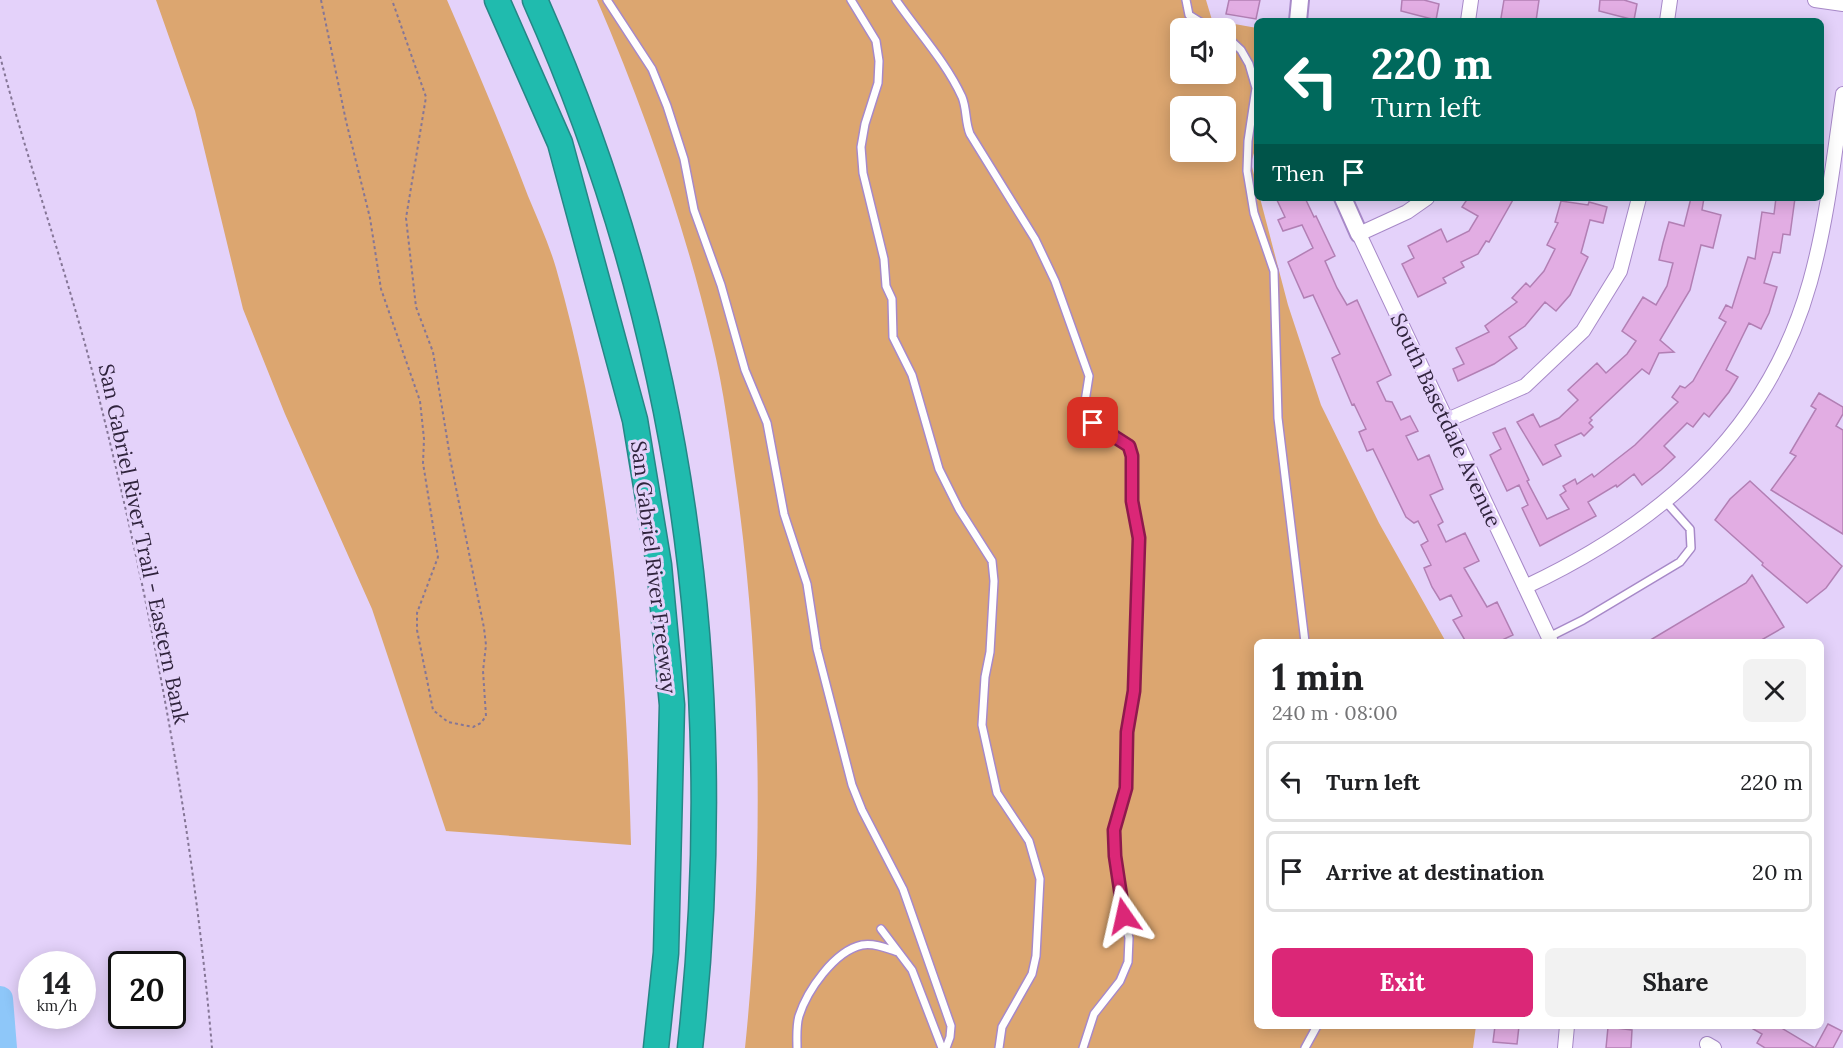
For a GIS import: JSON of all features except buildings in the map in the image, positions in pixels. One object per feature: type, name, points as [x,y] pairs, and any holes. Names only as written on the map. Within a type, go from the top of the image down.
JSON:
[{"type":"highway","name":"San Gabriel River Freeway","points":[[497,0],[560,143],[635,420],[659,565],[672,705],[666,953],[656,1048]]},
{"type":"highway","points":[[521,0],[552,72],[612,246],[655,428],[673,537],[684,639],[691,768],[689,899],[676,1048]]},
{"type":"highway","points":[[535,0],[580,105],[612,198],[652,343],[686,518],[702,672],[705,759],[705,861],[690,1048]]},
{"type":"highway","points":[[552,0],[597,111],[643,255],[674,378],[698,507],[712,626],[719,770],[716,929],[705,1048]]},
{"type":"street","points":[[1298,18],[1300,0]]},
{"type":"street","points":[[1468,18],[1471,0]]},
{"type":"street","points":[[1667,18],[1670,0]]},
{"type":"street","points":[[1815,0],[1843,4]]},
{"type":"street","points":[[1525,587],[1591,553],[1665,501],[1707,465],[1739,429],[1783,357],[1798,320],[1819,248],[1843,94]]},
{"type":"street","name":"South Basetdale Avenue","points":[[1344,201],[1445,421],[1550,639]]},
{"type":"street","points":[[1359,234],[1407,212],[1423,201]]},
{"type":"street","points":[[1445,421],[1525,386],[1583,331],[1620,271],[1639,201]]},
{"type":"street","points":[[1565,1048],[1567,1029]]},
{"type":"lane","points":[[607,0],[652,69],[684,159],[694,210],[721,285],[745,370],[767,423],[784,514],[807,584],[817,649],[852,785],[862,810],[903,889],[913,916],[951,1026],[951,1037],[944,1048]]},
{"type":"lane","points":[[851,0],[876,41],[879,61],[878,83],[865,124],[861,147],[863,173],[885,259],[886,286],[892,298],[893,337],[912,375],[939,469],[959,509],[992,561],[994,581],[990,652],[985,677],[982,725],[998,793],[1007,811],[1029,841],[1040,879],[1036,956],[1032,974],[1002,1027],[999,1048]]},
{"type":"lane","points":[[896,0],[941,61],[963,98],[965,122],[970,134],[1046,260],[1089,376],[1084,408],[1102,431],[1129,446],[1132,456],[1131,486],[1139,538],[1134,682],[1127,732],[1126,788],[1114,830],[1119,894],[1129,938],[1128,962],[1120,981],[1094,1014],[1083,1048]]},
{"type":"lane","points":[[1186,0],[1189,15],[1194,18]]},
{"type":"lane","points":[[1236,45],[1249,64],[1254,81]]},
{"type":"lane","points":[[1254,101],[1248,141],[1247,171],[1254,213],[1274,271],[1278,418],[1305,639]]},
{"type":"lane","points":[[1552,639],[1680,562],[1691,548],[1690,529],[1665,501]]},
{"type":"lane","points":[[881,929],[912,970],[944,1048]]},
{"type":"lane","points":[[797,1048],[798,1018],[801,1010],[837,959],[861,945],[876,945],[898,952]]},
{"type":"lane","points":[[1305,1048],[1315,1029]]},
{"type":"path","points":[[321,0],[346,121],[370,218],[381,289],[420,401],[424,439],[423,463],[438,557],[417,613],[420,651],[433,710],[448,722],[474,727],[486,716],[483,671],[486,645],[484,628],[451,464],[433,352],[416,307],[406,218],[426,97],[392,0]]},
{"type":"path","name":"San Gabriel River Trail - Eastern Bank","points":[[0,56],[87,353],[138,564],[184,823],[212,1048]]},
{"type":"shaded area","points":[[156,0],[447,0],[547,241],[575,339],[590,410],[612,554],[625,699],[631,845],[446,831],[372,609],[285,414],[243,309],[195,111]]},
{"type":"shaded area","points":[[597,0],[1206,0],[1211,18],[1170,18],[1170,84],[1236,84],[1236,24],[1254,27],[1254,153],[1251,163],[1254,174],[1254,201],[1261,201],[1288,305],[1321,405],[1379,523],[1444,639],[1254,639],[1254,1029],[1476,1029],[1473,1048],[745,1048],[755,909],[758,769],[756,699],[745,559],[726,415],[712,341],[676,211],[647,126]]},
{"type":"waterway","points":[[0,999],[4,1048]]},
{"type":"route","points":[[1093,423],[1102,431],[1129,446],[1132,456],[1132,501],[1139,538],[1133,646],[1134,691],[1127,732],[1126,788],[1114,830],[1119,894],[1124,916]]}]
